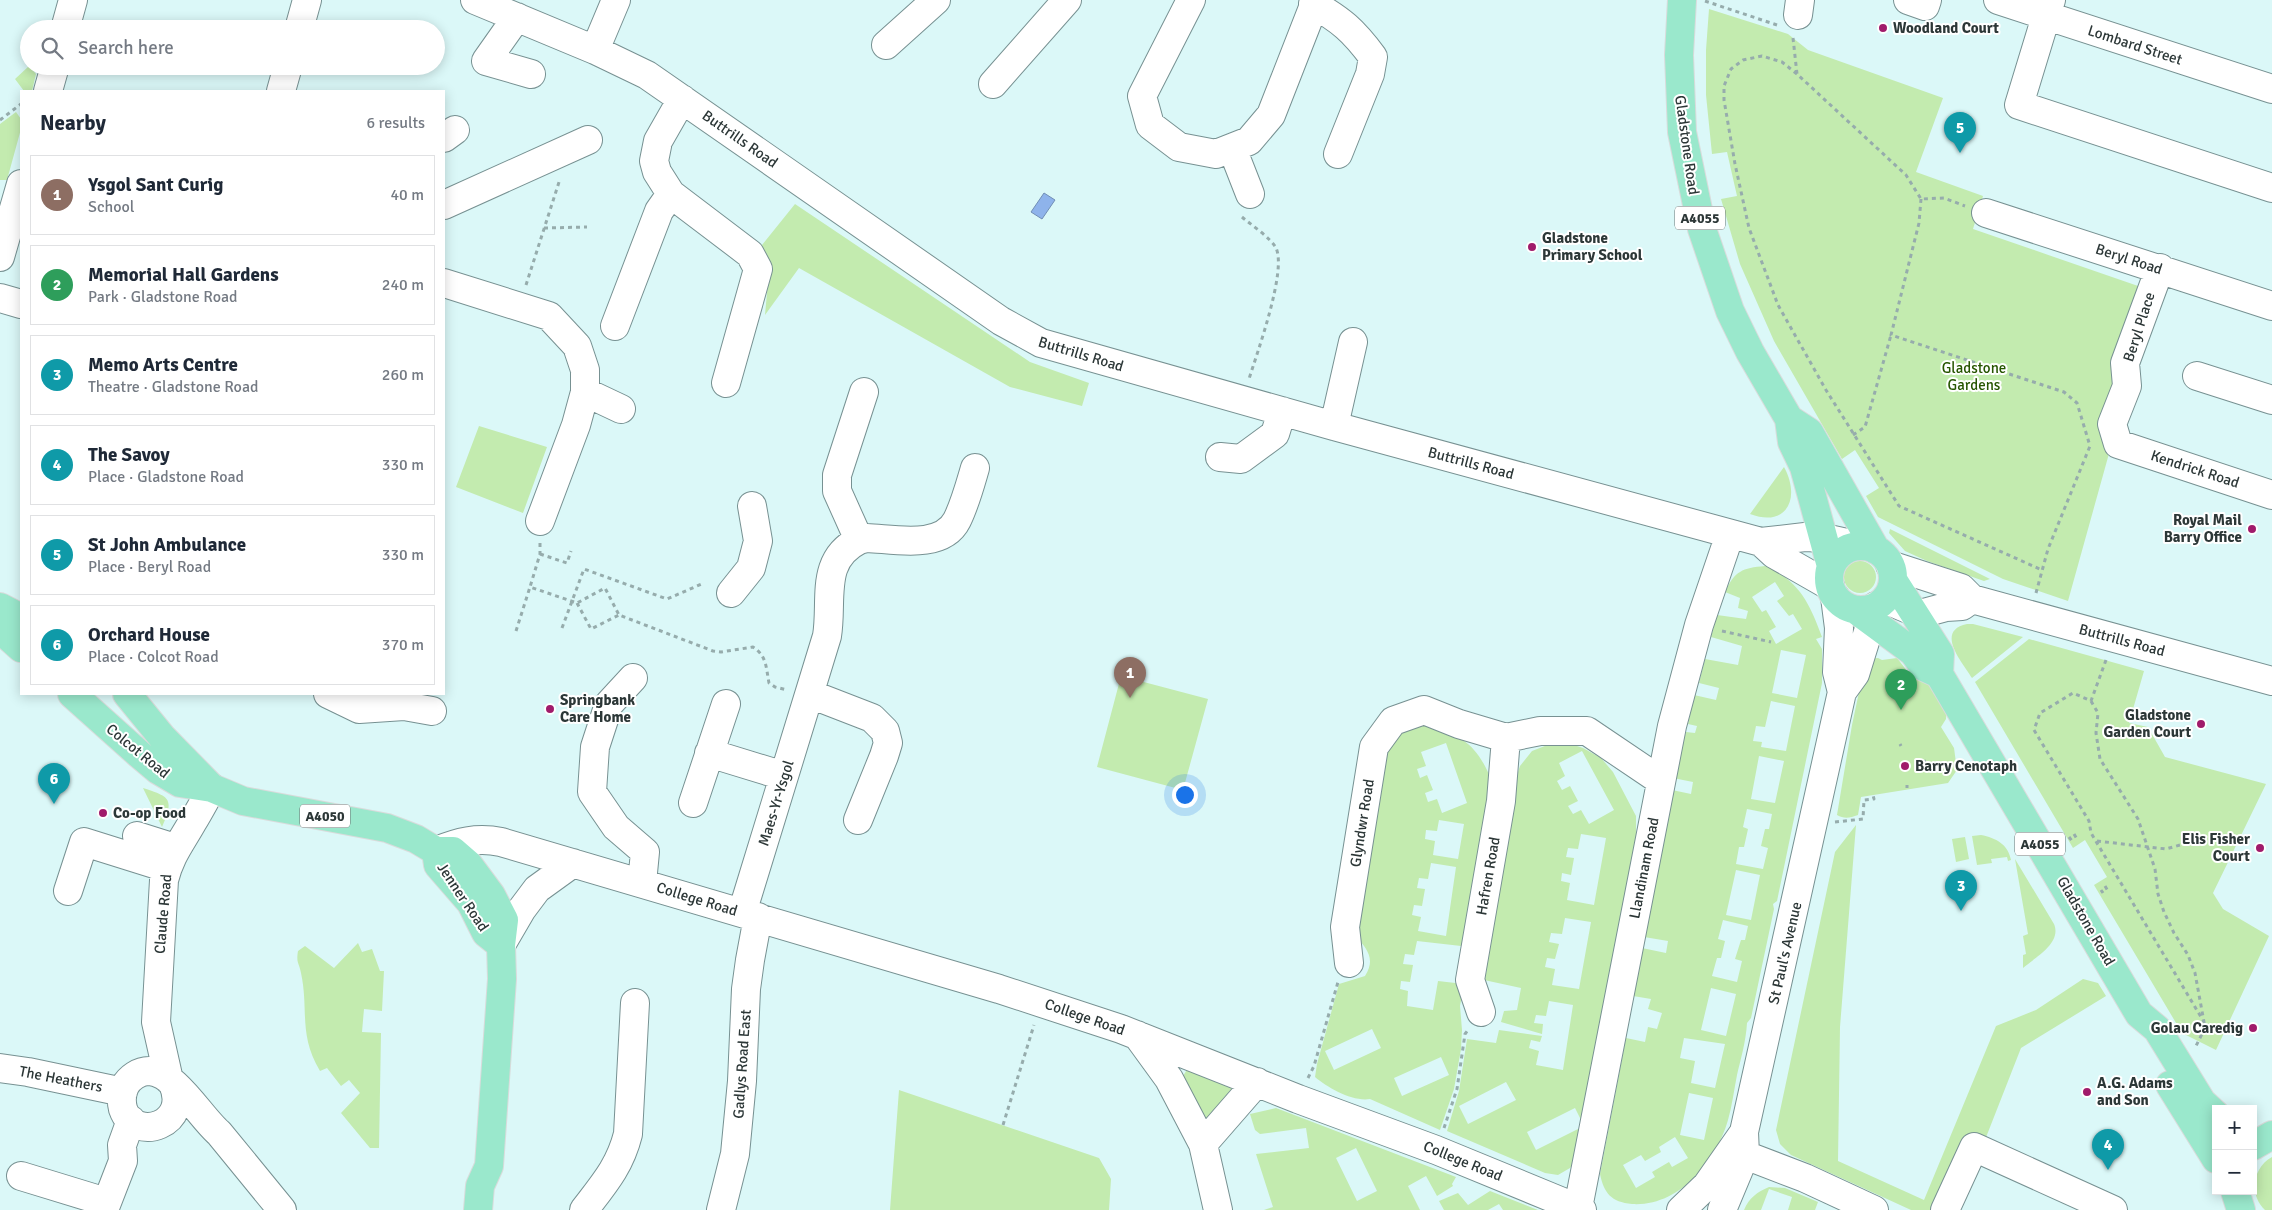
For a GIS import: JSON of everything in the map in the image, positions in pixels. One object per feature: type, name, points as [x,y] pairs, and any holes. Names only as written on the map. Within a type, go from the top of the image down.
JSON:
[{"type":"main road","name":"Gladstone Road","points":[[1682,0],[1679,90],[1682,132],[1696,203],[1714,266],[1730,311],[1750,352],[1789,419],[1792,442],[1804,467],[1824,538],[1864,584],[1924,667],[1940,674]]},
{"type":"main road","name":"Gladstone Road","points":[[1789,419],[1809,432],[1864,584],[1913,612],[1940,654],[1940,674],[2139,1014],[2157,1029],[2202,1102],[2212,1111]]},
{"type":"main road","points":[[0,607],[20,617]]},
{"type":"main road","points":[[0,629],[20,647]]},
{"type":"main road","name":"Colcot Road","points":[[74,695],[158,770],[180,784],[212,788],[243,801],[387,828],[416,838],[436,851]]},
{"type":"main road","name":"Colcot Road","points":[[76,695],[90,699],[101,695]]},
{"type":"main road","name":"Colcot Road","points":[[128,695],[162,737],[212,788]]},
{"type":"main road","name":"Jenner Road","points":[[436,851],[438,865],[471,903],[486,933],[501,944],[502,979],[489,1166],[480,1186],[478,1210]]},
{"type":"main road","name":"Gladstone Road","points":[[2139,1014],[2143,1037],[2212,1152]]},
{"type":"main road","name":"Jenner Road","points":[[489,1166],[497,1186],[496,1210]]},
{"type":"street","points":[[68,20],[74,0]]},
{"type":"street","points":[[302,20],[308,0]]},
{"type":"street","name":"Buttrills Road","points":[[475,0],[633,66],[922,267],[1022,334],[1060,350],[1761,542],[1805,537],[1824,538]]},
{"type":"street","points":[[596,50],[616,0]]},
{"type":"street","points":[[886,45],[936,0]]},
{"type":"street","points":[[993,84],[1067,0]]},
{"type":"street","points":[[1190,0],[1142,96],[1150,126],[1179,146],[1216,154],[1249,141],[1271,115],[1315,2],[1357,35],[1372,57],[1370,74],[1338,154]]},
{"type":"street","points":[[1908,0],[1925,6],[1927,0]]},
{"type":"street","name":"Lombard Street","points":[[1998,0],[2049,8],[2272,89]]},
{"type":"street","points":[[2049,8],[2019,105],[2272,188]]},
{"type":"street","points":[[517,17],[486,61],[531,74]]},
{"type":"street","points":[[48,90],[52,75]]},
{"type":"street","points":[[281,90],[285,75]]},
{"type":"street","points":[[682,99],[658,141],[654,161],[657,172],[671,194],[750,254],[758,269],[726,383]]},
{"type":"street","points":[[445,205],[580,144]]},
{"type":"street","points":[[1232,148],[1250,194]]},
{"type":"street","points":[[0,257],[4,226],[20,186]]},
{"type":"street","points":[[615,326],[659,211],[671,194]]},
{"type":"street","name":"Beryl Road","points":[[1986,213],[2160,268],[2272,306]]},
{"type":"street","name":"Beryl Place","points":[[2118,444],[2112,424],[2127,386],[2125,363],[2160,268]]},
{"type":"street","points":[[445,283],[549,316],[577,346],[585,370],[585,392],[576,425],[540,521]]},
{"type":"street","points":[[0,298],[20,304]]},
{"type":"street","points":[[1334,426],[1353,342]]},
{"type":"street","points":[[2197,376],[2272,400]]},
{"type":"street","points":[[585,392],[621,408]]},
{"type":"street","points":[[864,392],[836,475],[836,491],[859,540],[867,538],[924,540],[938,537],[957,521],[975,468]]},
{"type":"street","points":[[1220,457],[1241,459],[1274,434],[1282,410]]},
{"type":"street","name":"Kendrick Road","points":[[2118,444],[2272,495]]},
{"type":"street","points":[[731,593],[751,568],[758,541],[752,506]]},
{"type":"street","name":"Llandinam Road","points":[[1580,1209],[1672,726],[1699,625],[1730,534]]},
{"type":"street","name":"Maes-Yr-Ysgol","points":[[750,915],[784,776],[827,636],[831,572],[843,550],[859,540]]},
{"type":"street","name":"Buttrills Road","points":[[1761,542],[1774,554],[1864,584],[1961,588],[1972,599],[2272,681]]},
{"type":"street","name":"St Paul's Avenue","points":[[1722,1210],[1744,1143],[1842,692],[1855,674],[1864,584]]},
{"type":"street","name":"St Paul's Avenue","points":[[1842,692],[1837,672],[1839,628],[1864,584]]},
{"type":"street","points":[[1913,612],[1920,614],[1946,607],[1962,606],[1972,599]]},
{"type":"street","points":[[633,678],[609,704],[595,747],[592,792],[616,826],[644,852],[642,883]]},
{"type":"street","points":[[810,694],[872,718],[885,731],[888,743],[858,820]]},
{"type":"street","points":[[330,695],[359,709],[404,706],[432,711]]},
{"type":"street","points":[[693,803],[726,704]]},
{"type":"street","name":"Glyndwr Road","points":[[1349,963],[1345,927],[1374,747],[1393,721],[1424,710],[1458,724],[1506,738]]},
{"type":"street","points":[[1506,738],[1540,731],[1587,731],[1661,781]]},
{"type":"street","name":"Hafren Road","points":[[1481,1012],[1470,980],[1501,802],[1506,738]]},
{"type":"street","points":[[709,753],[784,776]]},
{"type":"street","name":"Claude Road","points":[[170,1081],[156,1022],[157,975],[171,858],[212,788]]},
{"type":"street","points":[[137,836],[171,858]]},
{"type":"street","name":"College Road","points":[[436,851],[465,840],[491,840],[750,915],[1041,1003],[1137,1035],[1298,1099],[1436,1150],[1580,1209]]},
{"type":"street","points":[[68,891],[84,842],[171,858]]},
{"type":"street","points":[[501,944],[522,909],[537,889],[573,863]]},
{"type":"street","name":"Gadlys Road East","points":[[720,1210],[734,1154],[742,1081],[746,989],[750,960],[750,915]]},
{"type":"street","points":[[584,1210],[615,1169],[623,1153],[628,1134],[635,1003]]},
{"type":"street","name":"Claude Road","points":[[131,1082],[156,1022]]},
{"type":"street","points":[[1137,1035],[1169,1079],[1203,1144],[1218,1210]]},
{"type":"street","name":"The Heathers","points":[[0,1068],[131,1082]]},
{"type":"street","points":[[207,1123],[161,1124],[148,1127],[131,1120],[125,1113],[122,1104],[131,1082],[148,1071],[157,1072],[170,1081],[200,1112],[207,1123],[219,1133],[282,1210]]},
{"type":"street","points":[[123,1161],[136,1154],[176,1108],[178,1099],[170,1081]]},
{"type":"street","points":[[1203,1144],[1257,1082]]},
{"type":"street","points":[[20,1176],[105,1206],[123,1161],[122,1145],[131,1120]]},
{"type":"street","points":[[1681,1210],[1744,1143],[1804,1178],[1874,1210]]},
{"type":"street","points":[[1945,1210],[1974,1147],[2114,1210]]},
{"type":"path","points":[[1697,0],[1793,18],[1797,74]]},
{"type":"path","points":[[1853,435],[1865,427],[1891,335],[1919,223],[1921,199],[1906,175],[1782,62],[1762,56],[1743,60],[1731,69],[1724,86],[1724,100],[1749,228],[1778,305],[1796,340],[1853,435],[1899,506],[2042,570]]},
{"type":"path","points":[[0,120],[20,105]]},
{"type":"path","points":[[518,307],[544,228],[580,144]]},
{"type":"path","points":[[1231,397],[1236,381],[1248,386],[1271,307],[1279,267],[1276,248],[1237,212],[1250,194]]},
{"type":"path","points":[[1921,199],[1944,198],[1986,213]]},
{"type":"path","points":[[544,228],[587,227]]},
{"type":"path","points":[[1891,335],[2064,392],[2077,403],[2090,446],[2048,549],[2030,615]]},
{"type":"path","points":[[2090,446],[2118,444]]},
{"type":"path","points":[[516,631],[540,554],[540,521]]},
{"type":"path","points":[[540,554],[567,563],[571,551]]},
{"type":"path","points":[[562,628],[584,570],[668,599],[704,583]]},
{"type":"path","points":[[530,587],[577,602],[605,588],[619,615],[713,651],[721,652],[753,647],[760,652],[765,660],[769,683],[775,687],[810,694]]},
{"type":"path","points":[[577,602],[591,629],[619,615]]},
{"type":"path","points":[[1699,625],[1771,642]]},
{"type":"path","points":[[2091,701],[2106,660]]},
{"type":"path","points":[[2195,1048],[2204,1030],[2204,1022],[2195,973],[2188,955],[2174,933],[2164,912],[2158,894],[2155,870],[2138,819],[2100,760],[2096,733],[2098,713],[2091,701],[2073,693],[2040,713],[2034,730],[2089,821],[2090,833],[2204,1022]]},
{"type":"path","points":[[1836,822],[1863,819],[1864,800],[1874,799],[1873,795]]},
{"type":"path","points":[[2074,834],[2078,839]]},
{"type":"path","points":[[2069,836],[2072,841]]},
{"type":"path","points":[[2096,841],[2166,849],[2180,845],[2188,840]]},
{"type":"path","points":[[2105,886],[2108,891]]},
{"type":"path","points":[[1298,1099],[1314,1066],[1336,986],[1349,963]]},
{"type":"path","points":[[1003,1125],[1041,1003]]},
{"type":"path","points":[[1436,1150],[1456,1090],[1465,1034],[1481,1012]]},
{"type":"green space","name":"Gladstone Gardens","points":[[1709,9],[1788,34],[1808,50],[1943,98],[1916,172],[1983,196],[1973,229],[2141,287],[2110,450],[2068,601],[2003,579],[1878,517],[1866,496],[1879,488],[1855,450],[1842,459],[1774,341],[1740,264],[1721,199],[1737,196],[1727,152],[1712,154],[1706,95],[1706,50]]},
{"type":"green space","points":[[20,74],[36,75],[32,90],[23,90],[15,79]]},
{"type":"green space","points":[[16,112],[20,118],[20,133],[7,180],[0,180],[0,124]]},
{"type":"green space","points":[[795,204],[1030,362],[1089,383],[1082,406],[1010,387],[799,268],[765,315],[769,271],[758,250]]},
{"type":"green space","points":[[479,426],[547,447],[523,513],[456,487]]},
{"type":"green space","points":[[1784,467],[1791,489],[1787,507],[1782,513],[1773,517],[1750,514]]},
{"type":"green space","points":[[1890,529],[1990,579],[1984,581],[1927,561],[1905,551],[1889,533]]},
{"type":"green space","points":[[1860,561],[1866,562],[1871,566],[1875,571],[1875,583],[1871,588],[1866,592],[1860,593],[1854,592],[1849,588],[1845,583],[1844,577],[1845,571],[1849,566],[1854,562]]},
{"type":"green space","points":[[1765,566],[1777,572],[1795,586],[1808,604],[1822,637],[1816,639],[1822,649],[1822,683],[1777,901],[1773,904],[1774,909],[1751,1018],[1747,1023],[1731,1109],[1715,1151],[1705,1166],[1680,1190],[1665,1198],[1649,1203],[1625,1203],[1614,1199],[1606,1191],[1600,1174],[1626,1038],[1645,1042],[1648,1027],[1657,1029],[1662,1013],[1648,1009],[1651,999],[1633,996],[1642,948],[1666,953],[1668,941],[1644,937],[1672,790],[1691,794],[1693,782],[1673,778],[1686,732],[1695,733],[1697,726],[1688,724],[1694,695],[1716,700],[1719,688],[1699,683],[1705,659],[1738,665],[1742,646],[1711,637],[1717,615],[1746,619],[1748,611],[1738,608],[1740,598],[1725,592],[1736,575]],"holes":[[[1775,582],[1784,596],[1777,601],[1789,616],[1793,614],[1802,629],[1776,644],[1769,631],[1776,627],[1766,610],[1762,612],[1752,597]],[[1781,650],[1806,655],[1797,698],[1772,693]],[[1771,701],[1795,706],[1786,751],[1761,747],[1762,742],[1753,741],[1756,726],[1765,727]],[[1759,756],[1784,761],[1775,803],[1751,799]],[[1747,809],[1772,814],[1769,829],[1765,829],[1761,846],[1768,848],[1763,869],[1736,864],[1739,847],[1744,847],[1748,829],[1743,827]],[[1736,870],[1760,875],[1751,920],[1726,915]],[[1723,920],[1748,926],[1745,940],[1741,940],[1735,959],[1742,961],[1737,982],[1712,976],[1717,958],[1721,958],[1725,941],[1718,939]],[[1711,988],[1736,994],[1726,1036],[1701,1030]],[[1684,1038],[1725,1044],[1715,1088],[1691,1083],[1695,1061],[1680,1058]],[[1689,1093],[1713,1098],[1704,1140],[1680,1135]],[[1675,1137],[1688,1158],[1672,1167],[1669,1162],[1652,1172],[1655,1177],[1636,1188],[1623,1165],[1641,1155],[1645,1161],[1661,1152],[1659,1147]]]},
{"type":"green space","points":[[1967,624],[2023,637],[1972,678],[1958,656],[1952,640],[1953,633],[1957,628]]},
{"type":"green space","points":[[2029,639],[2144,671],[2129,723],[2148,727],[2165,757],[2266,784],[2213,893],[2223,909],[2269,936],[2216,1050],[2182,1033],[2094,885],[2107,877],[2085,840],[2073,848],[1975,682]]},
{"type":"green space","points":[[1878,658],[1882,660],[1897,658],[1911,676],[1918,670],[1947,703],[1946,719],[1941,727],[1954,748],[1957,770],[1948,783],[1861,797],[1858,815],[1842,817],[1837,815],[1852,725],[1865,664],[1868,659]]},
{"type":"green space","points":[[1121,676],[1208,699],[1183,790],[1097,767]]},
{"type":"green space","points":[[1431,722],[1467,743],[1480,757],[1491,779],[1470,947],[1417,941],[1414,955],[1405,954],[1403,964],[1413,965],[1410,982],[1401,981],[1400,989],[1408,991],[1407,1006],[1433,1010],[1438,981],[1464,984],[1460,1006],[1461,1049],[1454,1089],[1440,1130],[1370,1099],[1356,1098],[1341,1093],[1315,1077],[1339,984],[1365,976],[1370,964],[1367,950],[1356,936],[1374,788],[1395,731]],"holes":[[[1446,743],[1467,803],[1442,813],[1437,799],[1428,802],[1425,793],[1433,790],[1427,775],[1420,778],[1417,769],[1426,766],[1421,752]],[[1439,820],[1464,824],[1458,859],[1433,855],[1435,841],[1425,839],[1426,830],[1437,831]],[[1431,863],[1456,867],[1446,936],[1418,931],[1421,917],[1412,915],[1414,905],[1422,906],[1425,889],[1417,888],[1419,878],[1428,879]],[[1372,1029],[1381,1048],[1334,1070],[1325,1051]],[[1441,1057],[1449,1075],[1402,1096],[1394,1078]]]},
{"type":"green space","points":[[1565,742],[1583,748],[1601,758],[1613,772],[1636,816],[1636,835],[1631,879],[1616,964],[1610,981],[1598,1057],[1590,1086],[1585,1128],[1576,1160],[1570,1168],[1558,1175],[1545,1173],[1447,1131],[1459,1091],[1467,1039],[1496,1043],[1499,1030],[1542,1036],[1540,1042],[1531,1040],[1529,1048],[1539,1051],[1536,1065],[1563,1070],[1573,1005],[1549,1001],[1546,1016],[1536,1015],[1534,1023],[1543,1024],[1542,1034],[1501,1022],[1504,1011],[1517,1010],[1521,988],[1484,980],[1487,970],[1481,966],[1499,853],[1514,784],[1520,766],[1532,751],[1550,744]],"holes":[[[1582,751],[1614,810],[1589,824],[1581,810],[1573,814],[1568,806],[1578,801],[1570,786],[1562,790],[1557,781],[1565,776],[1559,763]],[[1581,834],[1606,838],[1594,905],[1567,900],[1570,883],[1561,881],[1562,873],[1571,875],[1574,858],[1566,857],[1568,848],[1578,849]],[[1565,918],[1591,922],[1579,989],[1552,985],[1555,969],[1545,967],[1547,958],[1555,959],[1559,944],[1549,942],[1551,933],[1562,934]],[[1506,1082],[1516,1100],[1468,1124],[1459,1106]],[[1575,1108],[1584,1126],[1536,1150],[1527,1132]]]},
{"type":"green space","points":[[143,788],[159,794],[168,800],[168,810],[162,827]]},
{"type":"green space","points":[[1856,825],[1840,1027],[1838,1161],[1924,1200],[1996,1026],[2036,1010],[2083,979],[2098,983],[2106,996],[2021,1048],[1983,1145],[1940,1210],[1911,1210],[1791,1155],[1780,1144],[1776,1130],[1835,852]]},
{"type":"green space","points":[[1981,835],[1992,838],[2004,846],[2011,860],[2008,861],[2007,857],[1991,859],[1992,863],[1977,865],[1972,836]]},
{"type":"green space","points":[[1965,837],[1969,859],[1956,862],[1952,839]]},
{"type":"green space","points":[[2015,859],[2054,924],[2055,931],[2051,943],[2046,949],[2023,968],[2023,955],[2026,954],[2023,936],[2028,934]]},
{"type":"green space","points":[[358,943],[362,952],[372,949],[380,971],[384,971],[382,1011],[364,1009],[362,1032],[381,1033],[379,1148],[370,1148],[341,1113],[360,1093],[349,1080],[341,1086],[327,1068],[320,1071],[313,1058],[306,1033],[303,986],[298,961],[298,951],[305,946],[334,968]]},
{"type":"green space","points":[[1188,1068],[1233,1087],[1210,1117],[1203,1117],[1183,1076]]},
{"type":"green space","points":[[899,1090],[1099,1158],[1111,1179],[1109,1210],[890,1210]]},
{"type":"green space","points":[[1276,1108],[1456,1177],[1452,1184],[1453,1186],[1437,1196],[1426,1176],[1408,1186],[1420,1210],[1264,1210],[1273,1207],[1256,1154],[1309,1148],[1306,1128],[1260,1134],[1255,1130],[1250,1114]],"holes":[[[1356,1148],[1377,1191],[1357,1201],[1336,1158]]]},
{"type":"green space","points":[[2272,1157],[2272,1210],[2265,1210],[2256,1195],[2257,1175],[2265,1162]]},
{"type":"green space","points":[[1769,1187],[1785,1188],[1818,1202],[1815,1210],[1788,1210],[1792,1197],[1769,1189],[1761,1210],[1744,1210],[1754,1196]]},
{"type":"green space","points":[[1490,1191],[1538,1210],[1503,1210],[1499,1204],[1488,1210],[1444,1210],[1439,1201],[1458,1193],[1468,1205]]},
{"type":"water","points":[[1044,193],[1055,200],[1042,219],[1031,212]]},
{"type":"place","name":"Woodland Court","points":[[1883,28]]},
{"type":"place","name":"St John Ambulance","points":[[1960,153]]},
{"type":"place","name":"Gladstone Primary School","points":[[1532,247]]},
{"type":"place","name":"Royal Mail Barry Office","points":[[2252,529]]},
{"type":"place","name":"Ysgol Sant Curig","points":[[1130,698]]},
{"type":"place","name":"Springbank Care Home","points":[[550,709]]},
{"type":"place","name":"Memorial Hall Gardens","points":[[1901,710]]},
{"type":"place","name":"Gladstone Garden Court","points":[[2201,724]]},
{"type":"place","name":"Barry Cenotaph","points":[[1905,766]]},
{"type":"place","name":"Orchard House","points":[[54,804]]},
{"type":"place","name":"Co-op Food","points":[[103,813]]},
{"type":"place","name":"Elis Fisher Court","points":[[2260,848]]},
{"type":"place","name":"Memo Arts Centre","points":[[1961,911]]},
{"type":"place","name":"Golau Caredig","points":[[2253,1028]]},
{"type":"place","name":"A.G. Adams and Son","points":[[2087,1092]]},
{"type":"place","name":"The Savoy","points":[[2108,1170]]}]
